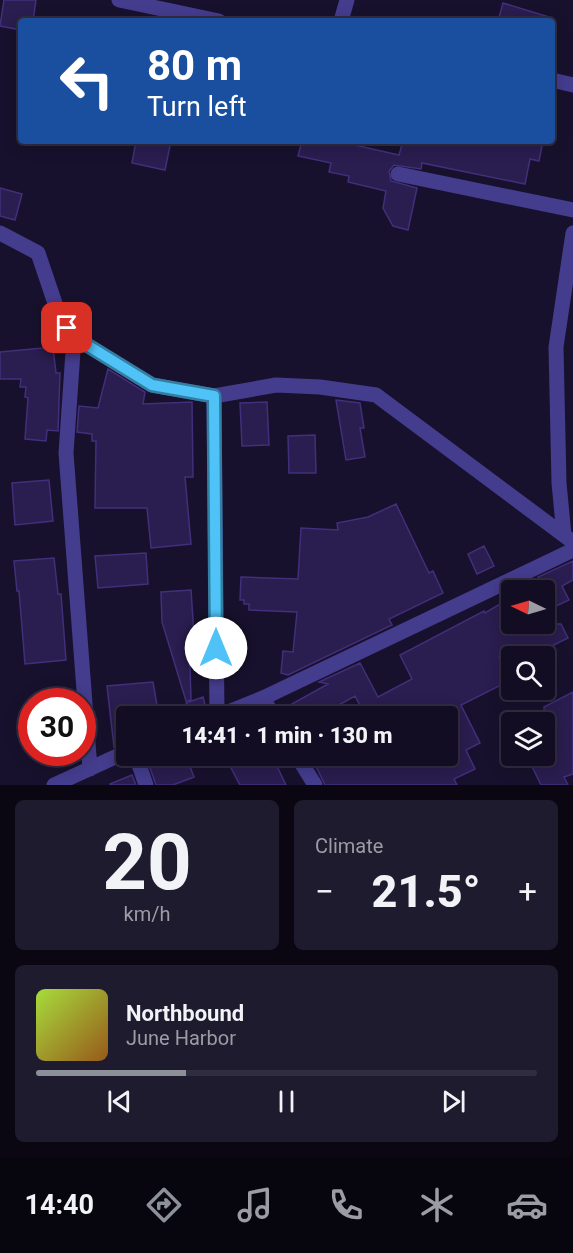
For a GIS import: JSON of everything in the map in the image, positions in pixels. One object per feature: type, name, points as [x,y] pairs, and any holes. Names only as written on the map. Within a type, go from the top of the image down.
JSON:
[{"type":"street","points":[[119,0],[205,18]]},
{"type":"street","points":[[342,18],[347,0]]},
{"type":"street","points":[[555,81],[573,85]]},
{"type":"street","points":[[398,174],[573,210]]},
{"type":"street","points":[[0,233],[38,253],[60,318],[74,337],[152,385],[214,396],[276,386],[320,387],[376,395],[569,539]]},
{"type":"street","points":[[569,539],[559,483],[556,347],[573,233]]},
{"type":"street","points":[[74,337],[66,453],[90,768]]},
{"type":"street","points":[[214,396],[216,706]]},
{"type":"street","points":[[243,706],[573,550]]},
{"type":"street","points":[[263,698],[268,706]]},
{"type":"street","points":[[54,785],[116,756]]},
{"type":"street","points":[[139,766],[146,785]]},
{"type":"street","points":[[303,766],[315,785]]},
{"type":"building","points":[[4,0],[36,0],[33,18],[18,18],[18,29],[0,26]]},
{"type":"building","points":[[503,3],[549,17],[549,18],[499,18]]},
{"type":"building","points":[[135,144],[170,144],[165,170],[132,163]]},
{"type":"building","points":[[301,144],[350,144],[399,155],[402,144],[542,144],[539,161],[530,159],[525,184],[422,163],[421,169],[394,165],[389,171],[391,181],[417,188],[408,230],[393,226],[383,208],[386,191],[348,182],[349,176],[329,172],[331,163],[298,156]]},
{"type":"building","points":[[0,188],[22,194],[15,220],[0,216]]},
{"type":"building","points":[[53,347],[56,373],[60,373],[58,431],[47,430],[46,441],[25,439],[28,398],[25,397],[26,387],[20,387],[21,379],[0,379],[0,352]]},
{"type":"building","points":[[108,369],[145,392],[143,404],[192,402],[193,477],[185,477],[191,544],[151,548],[147,508],[95,508],[96,441],[92,441],[92,434],[77,432],[79,406],[98,408]]},
{"type":"building","points":[[336,400],[360,403],[364,428],[360,428],[365,457],[346,460]]},
{"type":"building","points":[[267,402],[269,445],[242,446],[240,403]]},
{"type":"building","points":[[315,435],[316,473],[289,473],[288,436]]},
{"type":"building","points":[[49,480],[53,521],[15,525],[12,483]]},
{"type":"building","points":[[396,504],[429,573],[433,571],[443,593],[389,619],[392,625],[288,675],[281,673],[283,651],[293,652],[297,612],[249,610],[249,604],[244,604],[244,600],[240,600],[241,577],[298,579],[301,528],[338,530],[337,523],[368,517]]},
{"type":"building","points":[[484,546],[494,566],[477,574],[468,554]]},
{"type":"building","points":[[146,553],[148,584],[98,588],[95,556]]},
{"type":"building","points":[[54,558],[58,594],[61,594],[66,660],[25,664],[14,561]]},
{"type":"building","points":[[573,561],[573,580],[562,586],[569,600],[555,607],[555,580],[539,580],[538,577]]},
{"type":"building","points":[[191,590],[194,635],[189,635],[191,700],[186,701],[162,622],[161,592]]},
{"type":"building","points":[[501,604],[501,634],[555,634],[555,624],[561,624],[568,638],[552,646],[501,646],[501,657],[499,657],[501,685],[461,705],[480,743],[466,750],[475,769],[454,779],[457,785],[325,785],[316,766],[458,766],[458,706],[360,706],[355,696],[337,706],[288,706],[328,684],[319,682],[360,663],[378,697],[412,679],[400,655],[484,611],[485,613]]},
{"type":"building","points":[[153,682],[157,706],[116,706],[116,746],[114,747],[107,686]]},
{"type":"building","points":[[573,692],[573,774],[564,777],[568,785],[541,785],[532,766],[555,766],[555,712],[544,712],[544,707]]},
{"type":"building","points":[[203,697],[205,706],[187,706],[186,703]]},
{"type":"building","points":[[190,766],[194,777],[173,785],[156,785],[150,768]]},
{"type":"building","points":[[235,766],[277,766],[286,785],[240,785],[231,768]]},
{"type":"building","points":[[132,775],[136,785],[110,785],[110,784]]},
{"type":"route","points":[[67,328],[74,337],[152,385],[214,396],[216,648]]}]
